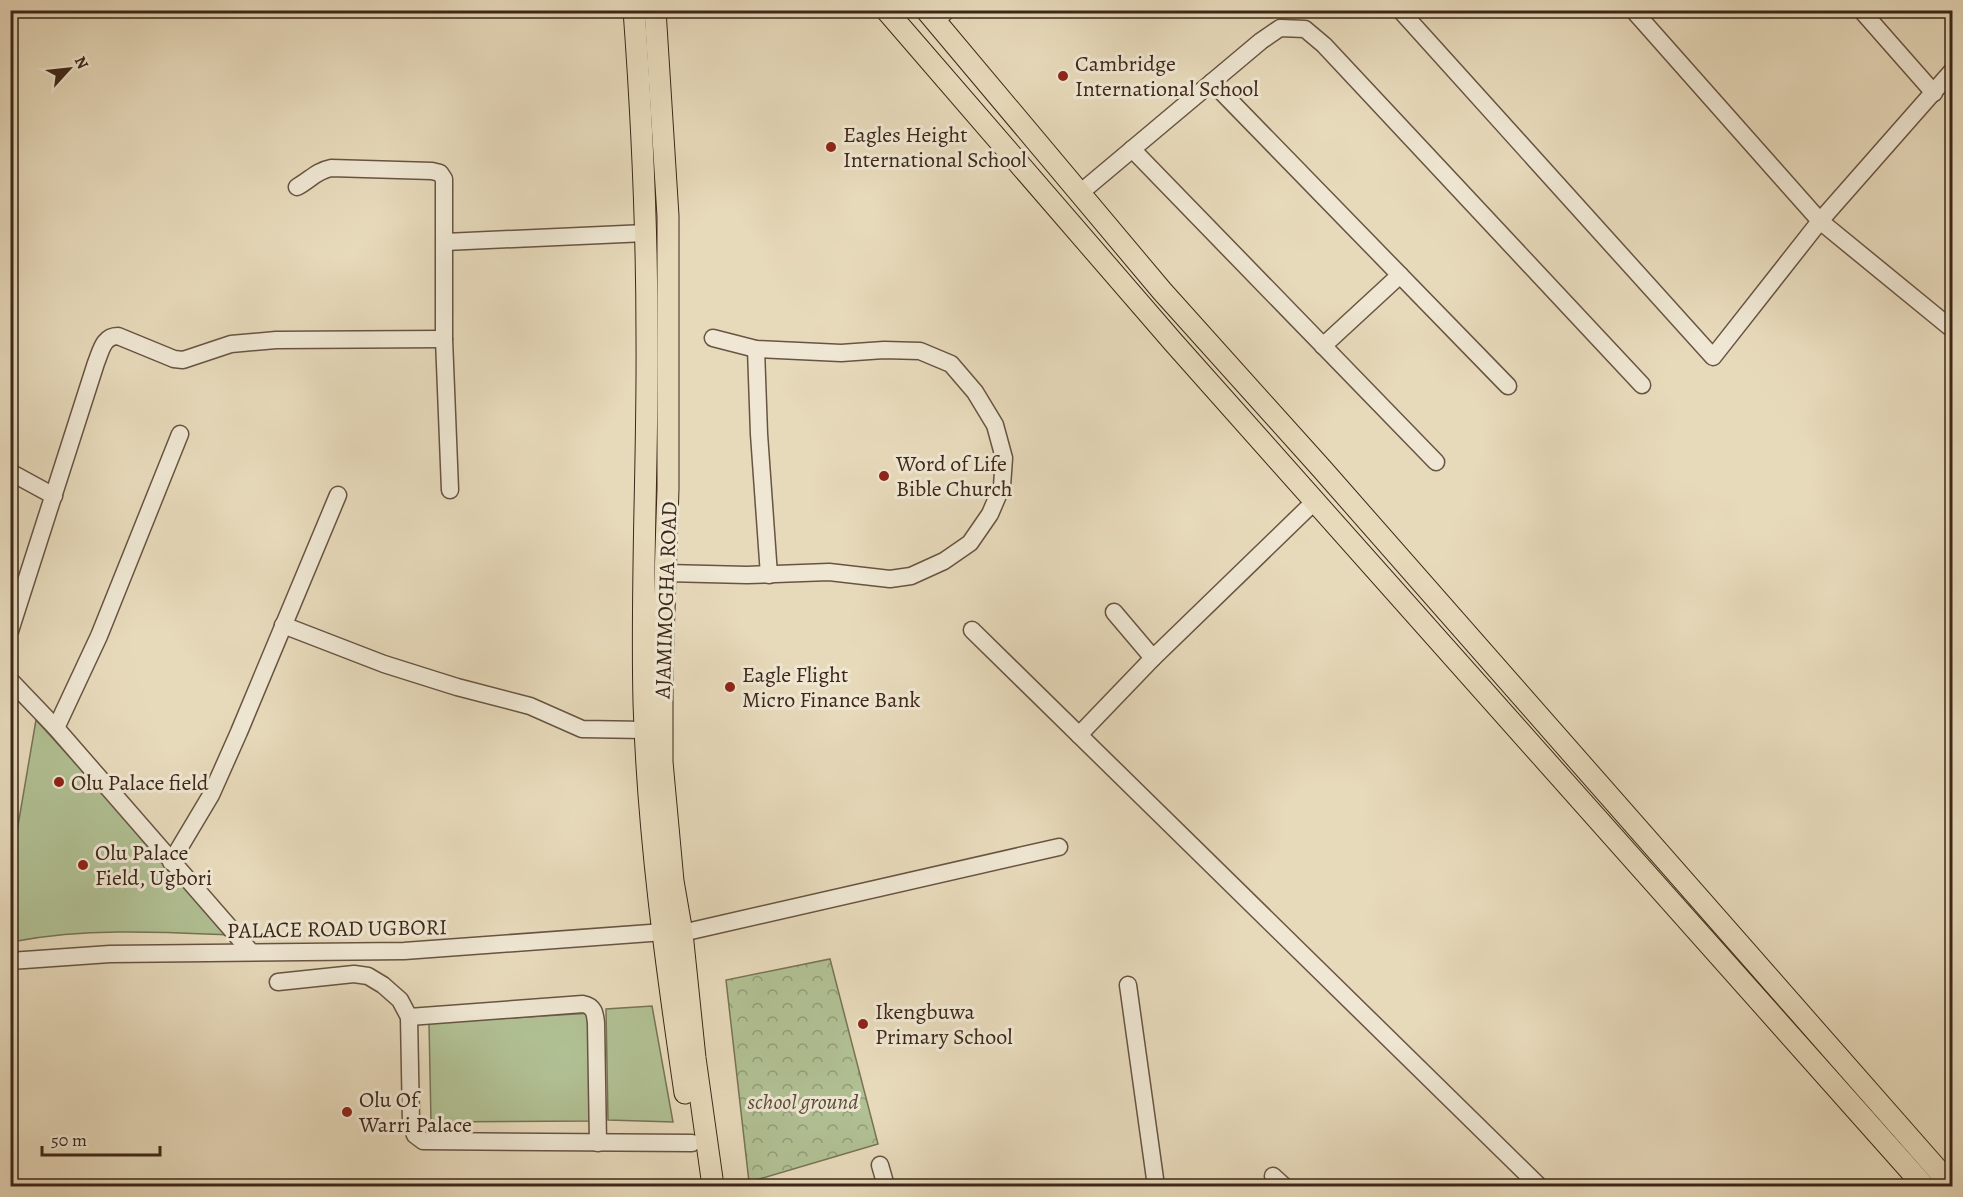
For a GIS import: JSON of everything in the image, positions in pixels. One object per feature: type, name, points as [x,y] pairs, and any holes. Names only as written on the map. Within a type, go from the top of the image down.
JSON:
[{"type":"main road","name":"AJAMIMOGHA ROAD","points":[[634,10],[646,233],[644,601],[648,777],[695,1058],[713,1186]]},
{"type":"main road","name":"AJAMIMOGHA ROAD","points":[[655,10],[668,216],[668,477],[662,670],[662,762],[674,881],[673,933],[692,1143],[699,1186]]},
{"type":"main road","points":[[886,10],[1166,334],[1924,1186]]},
{"type":"main road","points":[[936,14],[1080,194],[1162,291],[1506,678],[1952,1186]]},
{"type":"main road","points":[[1490,698],[1506,678]]},
{"type":"street","points":[[1400,10],[1713,357],[1820,221],[1953,72]]},
{"type":"street","points":[[1633,10],[1820,221],[1953,329]]},
{"type":"street","points":[[1861,10],[1934,93]]},
{"type":"street","points":[[1080,194],[1261,41],[1280,28],[1305,29],[1324,45],[1642,385]]},
{"type":"street","points":[[1212,82],[1508,386]]},
{"type":"street","points":[[1132,149],[1436,462]]},
{"type":"street","points":[[297,187],[321,170],[331,168],[440,173],[444,179],[444,339],[450,490]]},
{"type":"street","points":[[445,242],[646,233]]},
{"type":"street","points":[[1323,346],[1400,275]]},
{"type":"street","points":[[10,631],[96,363],[104,343],[112,336],[118,336],[174,359],[183,360],[231,344],[276,340],[444,339]]},
{"type":"street","points":[[666,573],[829,572],[890,579],[911,576],[944,561],[970,543],[990,514],[1002,486],[1004,458],[995,424],[975,392],[951,364],[920,351],[884,350],[842,353],[756,349],[713,338]]},
{"type":"street","points":[[756,349],[759,434],[770,574]]},
{"type":"street","points":[[56,728],[99,636],[180,434]]},
{"type":"street","points":[[10,472],[54,496]]},
{"type":"street","points":[[171,862],[211,795],[338,495]]},
{"type":"street","points":[[1079,735],[1153,658],[1315,501]]},
{"type":"street","points":[[1114,612],[1153,658]]},
{"type":"street","points":[[283,625],[384,664],[457,687],[530,706],[582,729],[646,730]]},
{"type":"street","points":[[972,630],[1539,1186]]},
{"type":"street","points":[[10,680],[56,728],[251,952]]},
{"type":"street","name":"PALACE ROAD UGBORI","points":[[10,961],[110,954],[404,951],[673,933],[1059,847]]},
{"type":"street","points":[[278,982],[354,974],[368,976],[400,1000],[409,1017],[411,1123],[415,1135],[423,1141],[692,1143]]},
{"type":"street","points":[[1128,985],[1156,1186]]},
{"type":"street","points":[[409,1017],[589,1005],[593,1009],[596,1023],[598,1143]]},
{"type":"street","points":[[880,1166],[886,1186]]},
{"type":"green space","name":"Olu Palace field","points":[[36,720],[232,935],[97,933],[17,941],[11,918],[11,886],[15,843]]},
{"type":"green space","name":"school ground","points":[[830,959],[878,1144],[749,1182],[726,980]]},
{"type":"green space","points":[[652,1006],[673,1122],[608,1120],[606,1009]]},
{"type":"green space","points":[[592,1013],[592,1121],[431,1122],[429,1023]]},
{"type":"place","name":"Cambridge International School","points":[[1063,76]]},
{"type":"place","name":"Eagles Height International School","points":[[831,147]]},
{"type":"place","name":"Word of Life Bible Church","points":[[884,476]]},
{"type":"place","name":"Eagle Flight Micro Finance Bank","points":[[730,687]]},
{"type":"place","name":"Olu Palace field","points":[[59,782]]},
{"type":"place","name":"Olu Palace Field, Ugbori","points":[[83,865]]},
{"type":"place","name":"Ikengbuwa Primary School","points":[[863,1024]]},
{"type":"place","name":"Olu Of Warri Palace","points":[[347,1112]]}]
